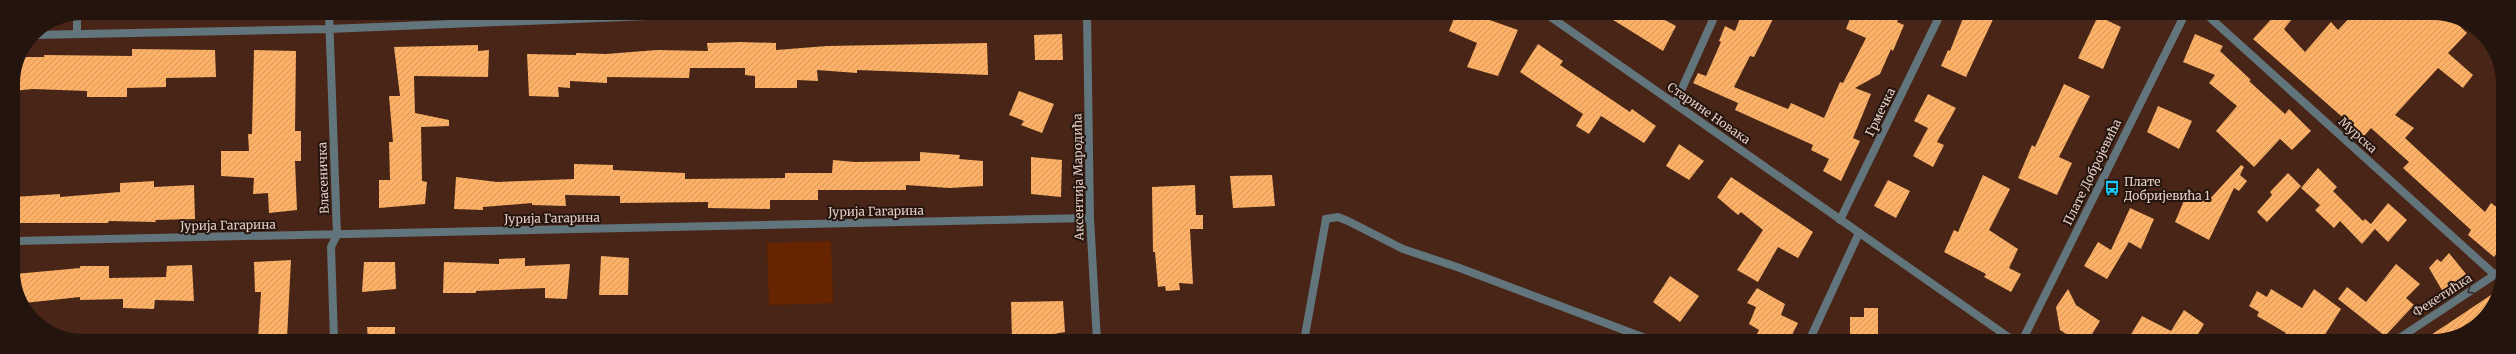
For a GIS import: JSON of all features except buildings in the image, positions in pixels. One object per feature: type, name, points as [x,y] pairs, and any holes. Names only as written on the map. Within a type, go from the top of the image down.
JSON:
[{"type":"street","points":[[77,20],[77,34]]},
{"type":"street","name":"Власеничка","points":[[329,20],[337,235],[331,247],[334,334]]},
{"type":"street","points":[[43,35],[329,29],[550,20]]},
{"type":"street","name":"Аксентија Мародића","points":[[1087,20],[1090,218],[1097,334]]},
{"type":"street","name":"Старине Новака","points":[[1555,20],[2004,334]]},
{"type":"street","points":[[1675,104],[1713,20]]},
{"type":"street","name":"Грмечка","points":[[1840,220],[1938,20]]},
{"type":"street","name":"Плате Добројевића","points":[[2025,334],[2182,20]]},
{"type":"street","name":"Мурска","points":[[2213,20],[2495,275]]},
{"type":"street","points":[[1305,334],[1326,219],[1338,217],[1403,249],[1457,267],[1634,334]]},
{"type":"street","name":"Јурија Гагарина","points":[[20,241],[1090,218]]},
{"type":"street","points":[[1811,334],[1859,233]]},
{"type":"street","name":"Фекетићка","points":[[2406,334],[2495,275]]},
{"type":"shaded area","points":[[831,241],[833,303],[769,305],[767,243]]},
{"type":"place","name":"Плате Добријевића 1","points":[[2112,188]]}]
